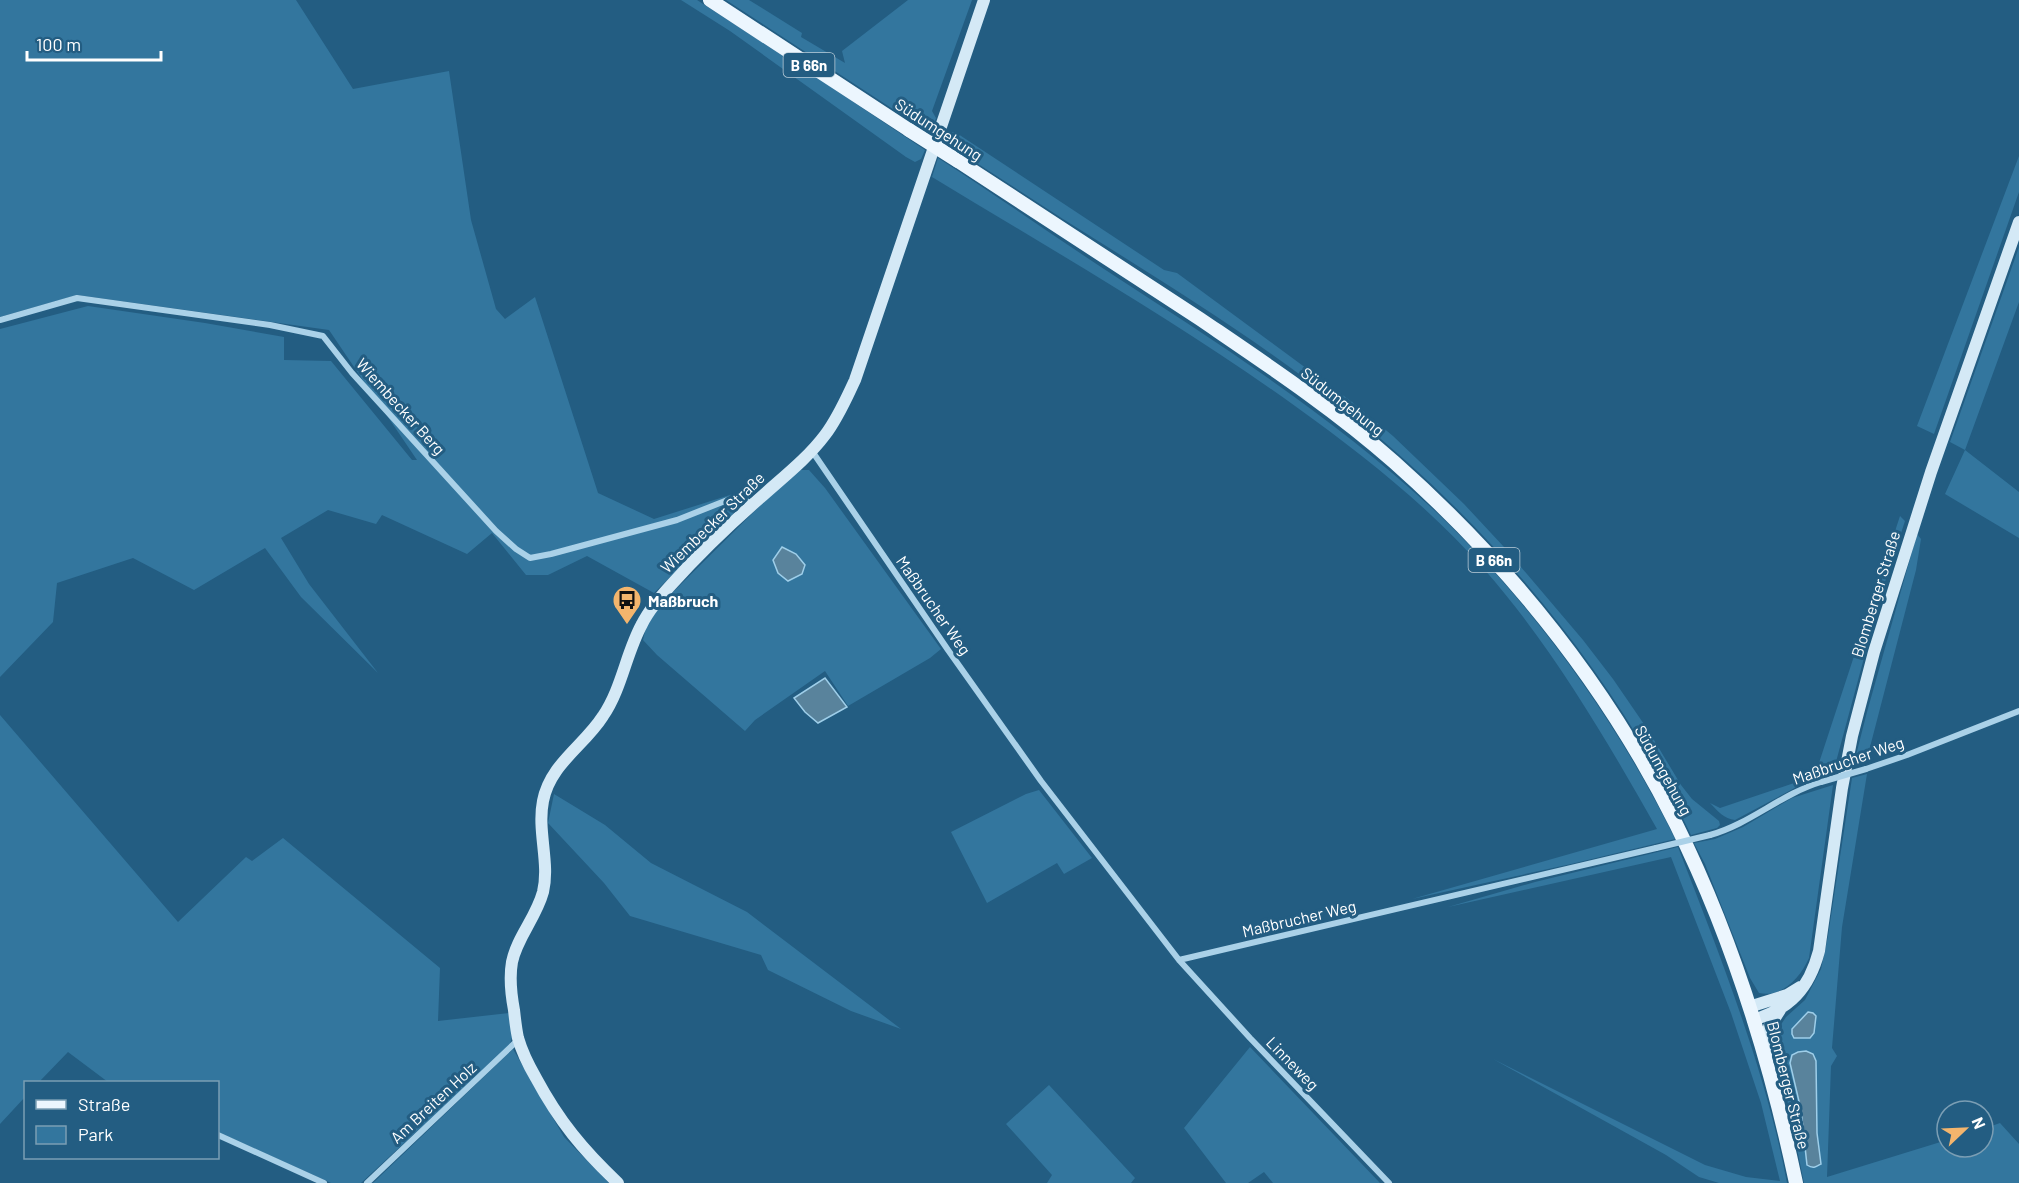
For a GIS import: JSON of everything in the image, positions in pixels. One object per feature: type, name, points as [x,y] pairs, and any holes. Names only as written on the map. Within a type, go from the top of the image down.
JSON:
[{"type":"main road","name":"Südumgehung","points":[[710,0],[1254,355],[1326,407],[1393,461],[1493,559],[1566,647],[1610,710],[1653,781],[1701,878],[1751,1013]]},
{"type":"main road","name":"Blomberger Straße","points":[[1751,1013],[1782,1119],[1796,1183]]},
{"type":"street","name":"Wiembecker Straße","points":[[618,1183],[585,1151],[567,1129],[547,1099],[519,1040],[510,977],[516,948],[533,918],[543,891],[543,801],[548,785],[567,757],[604,715],[624,673],[638,632],[652,608],[692,562],[812,451],[834,423],[855,380],[984,0]]},
{"type":"street","name":"Blomberger Straße","points":[[1751,1013],[1780,1009],[1795,998],[1815,966],[1842,788],[1852,736],[1874,652],[1931,472],[2019,222]]},
{"type":"street","name":"Wiembecker Berg","points":[[0,320],[77,298],[270,325],[323,336],[352,373],[496,531],[530,558],[677,520],[730,499],[744,500],[753,504]]},
{"type":"street","name":"Maßbrucher Weg","points":[[812,451],[948,651],[1041,781],[1179,960],[1710,835],[1731,828],[1793,792],[1907,755],[2019,711]]},
{"type":"street","name":"Linneweg","points":[[1179,960],[1389,1183]]},
{"type":"street","name":"Blomberger Straße","points":[[1751,1013],[1803,985]]},
{"type":"street","points":[[1766,1063],[1769,1027],[1780,1009]]},
{"type":"street","name":"Am Breiten Holz","points":[[367,1183],[519,1040]]},
{"type":"street","points":[[219,1135],[324,1183]]},
{"type":"green space","points":[[0,0],[296,0],[353,89],[449,71],[471,220],[496,309],[505,319],[535,297],[598,493],[654,519],[733,494],[741,502],[730,518],[654,593],[587,556],[548,575],[526,575],[492,533],[467,554],[382,515],[376,524],[328,510],[281,538],[309,584],[378,673],[301,597],[265,548],[194,590],[133,558],[57,583],[53,622],[0,677],[0,329],[88,306],[284,337],[284,360],[331,361],[412,460],[417,460],[329,330],[77,295],[0,317]]},
{"type":"green space","points":[[681,0],[697,0],[828,85],[925,150],[921,159],[915,162],[906,157],[730,31]]},
{"type":"green space","points":[[726,0],[749,0],[802,33],[801,37],[845,63],[842,51],[908,0],[972,0],[932,111],[936,118],[931,134]]},
{"type":"green space","points":[[950,132],[955,132],[1164,270],[1177,273],[1352,402],[1393,436],[1464,504],[1583,640],[1648,730],[1681,785],[1692,799],[1719,821],[1720,825],[1717,828],[1691,835],[1624,715],[1585,658],[1498,551],[1400,455],[1347,411],[1244,335],[945,143]]},
{"type":"green space","points":[[2019,156],[2019,192],[1934,434],[1917,426]]},
{"type":"green space","points":[[938,158],[1274,382],[1316,412],[1396,476],[1434,510],[1504,583],[1569,664],[1626,750],[1675,839],[1412,899],[1657,829],[1598,727],[1555,661],[1483,568],[1440,523],[1369,462],[1251,375],[1115,288],[932,177]]},
{"type":"green space","points":[[2019,247],[2019,302],[1965,450],[1950,442]]},
{"type":"green space","points":[[1965,450],[2019,492],[2019,538],[1945,494]]},
{"type":"green space","points":[[796,470],[809,470],[825,488],[941,649],[930,658],[848,706],[825,671],[755,720],[745,731],[657,655],[643,640],[647,623],[666,599]]},
{"type":"green space","points":[[1900,516],[1905,521],[1882,591],[1833,773],[1817,777],[1816,772]]},
{"type":"green space","points":[[1917,534],[1921,539],[1916,570],[1870,747],[1864,763],[1853,767],[1867,712]]},
{"type":"green space","points":[[0,715],[178,922],[246,857],[252,861],[283,838],[440,968],[438,1021],[509,1013],[512,1038],[509,1046],[361,1183],[331,1183],[219,1132],[219,1081],[107,1081],[68,1052],[40,1081],[24,1081],[24,1098],[0,1124]]},
{"type":"green space","points":[[1867,774],[1842,927],[1832,1048],[1837,1056],[1831,1066],[1827,1177],[1935,1144],[1935,1159],[1995,1159],[1995,1125],[2000,1123],[2019,1144],[2019,1183],[1804,1183],[1777,1049],[1777,1038],[1780,1026],[1786,1017],[1805,1000],[1821,969],[1852,778]]},
{"type":"green space","points":[[1803,777],[1798,786],[1735,820],[1724,816],[1710,803],[1720,808],[1797,782]]},
{"type":"green space","points":[[1833,785],[1809,958],[1801,973],[1789,985],[1775,992],[1759,993],[1750,978],[1705,864],[1694,843],[1715,839],[1743,827],[1792,798]]},
{"type":"green space","points":[[1039,790],[1092,858],[1064,874],[1057,863],[987,903],[951,832],[1026,794]]},
{"type":"green space","points":[[554,794],[605,825],[651,863],[747,912],[901,1029],[851,1011],[768,970],[761,955],[630,916],[604,883],[548,823]]},
{"type":"green space","points":[[1678,847],[1725,970],[1754,1055],[1767,1098],[1787,1183],[1719,1183],[1699,1177],[1666,1155],[1493,1059],[1705,1165],[1746,1177],[1780,1181],[1761,1103],[1731,1013],[1671,857],[1448,907],[1535,882]]},
{"type":"green space","points":[[1250,1047],[1380,1183],[1273,1183],[1264,1172],[1248,1183],[1226,1183],[1184,1128]]},
{"type":"green space","points":[[513,1049],[564,1137],[609,1183],[373,1183]]},
{"type":"green space","points":[[1049,1085],[1135,1178],[1131,1183],[1047,1183],[1052,1175],[1006,1124]]},
{"type":"shaded area","points":[[782,547],[796,554],[805,565],[802,574],[788,581],[778,573],[773,560]]},
{"type":"shaded area","points":[[825,678],[847,707],[818,723],[794,698]]},
{"type":"shaded area","points":[[1808,1012],[1816,1016],[1814,1033],[1810,1038],[1794,1038],[1792,1029]]},
{"type":"shaded area","points":[[1806,1051],[1813,1054],[1816,1061],[1817,1133],[1821,1164],[1816,1167],[1807,1165],[1801,1110],[1790,1063],[1792,1055]]},
{"type":"place","name":"Maßbruch","points":[[627,626]]}]
